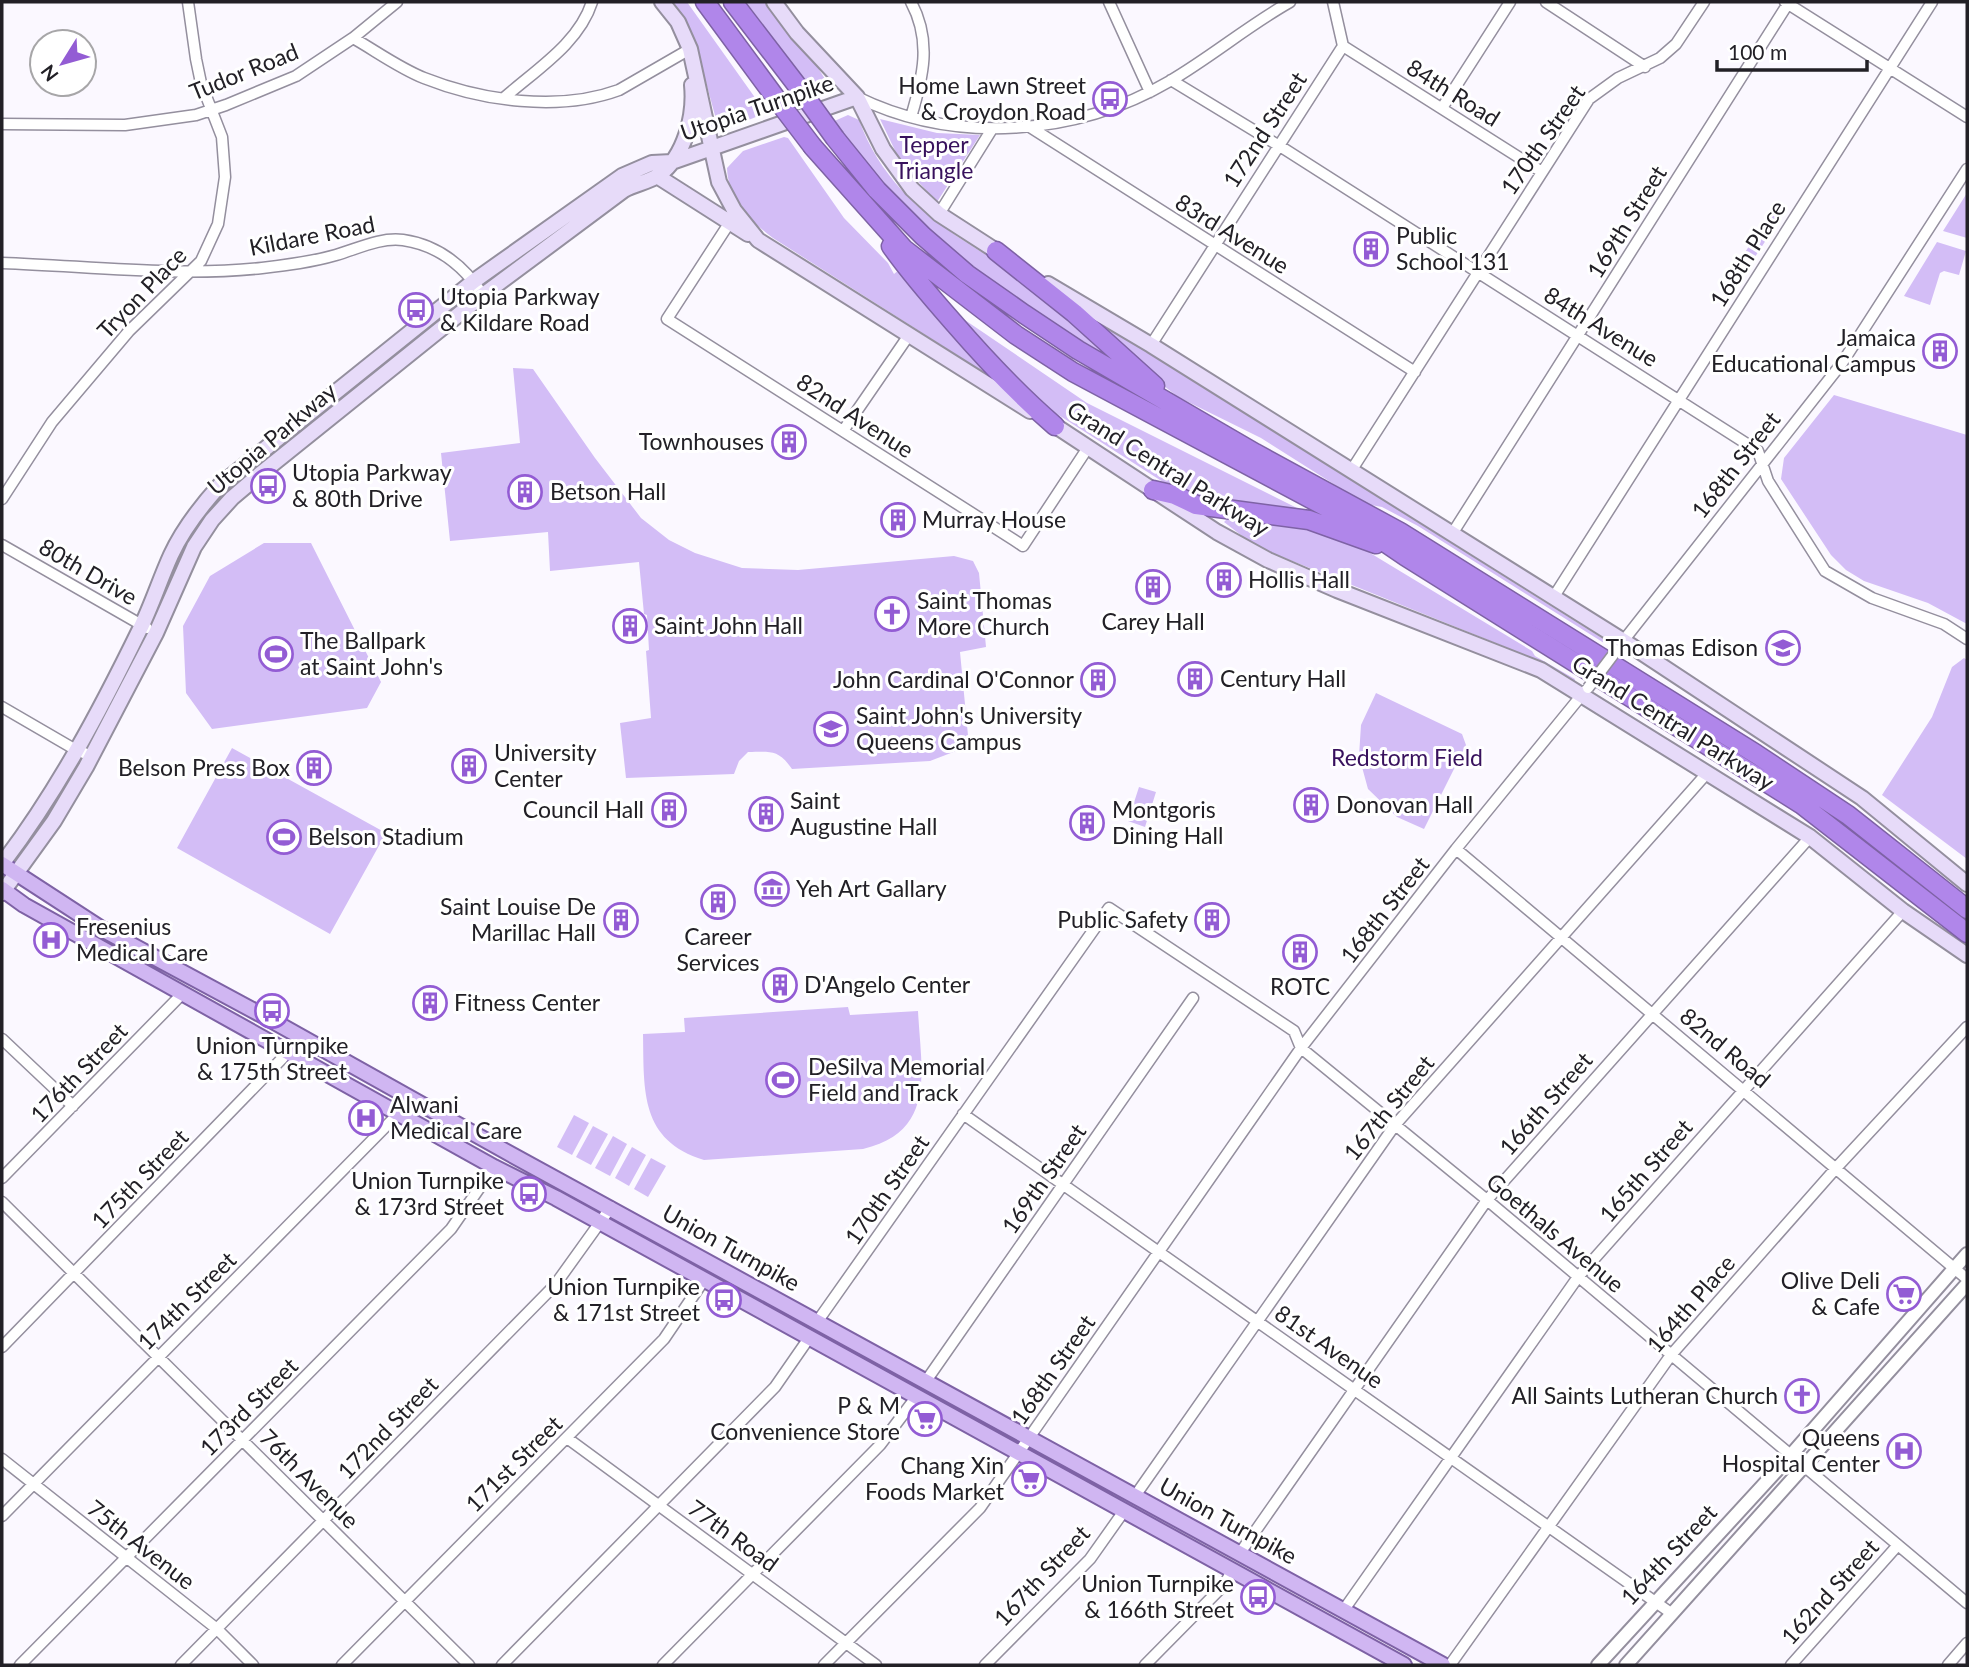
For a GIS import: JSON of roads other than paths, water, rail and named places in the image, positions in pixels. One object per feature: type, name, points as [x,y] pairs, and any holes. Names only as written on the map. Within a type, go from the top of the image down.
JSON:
[{"type":"highway","name":"Grand Central Parkway","points":[[705,2],[813,147],[861,203],[904,249],[1016,335],[1073,372],[1358,524],[1801,804],[1967,933]]},
{"type":"highway","name":"Grand Central Parkway","points":[[733,2],[877,190],[923,236],[967,274],[1078,350],[1255,453],[1400,532],[1777,767],[1848,815],[1967,909]]},
{"type":"highway","points":[[861,203],[908,271],[1021,397],[1055,426]]},
{"type":"highway","points":[[996,251],[1074,313],[1185,411]]},
{"type":"highway","points":[[1153,490],[1174,495],[1196,505],[1309,520],[1405,556]]},
{"type":"main road","name":"Grand Central Parkway","points":[[662,2],[678,22],[690,49],[719,181],[734,210],[758,240],[1055,426],[1217,532],[1268,560],[1336,590],[1541,670],[1584,692],[1810,837],[1903,911],[1967,955]]},
{"type":"main road","name":"Grand Central Parkway","points":[[774,2],[797,33],[858,97],[883,149],[912,189],[939,214],[1553,597],[1619,646],[1862,798],[1967,884]]},
{"type":"main road","points":[[672,162],[687,131],[694,100],[690,49]]},
{"type":"main road","name":"Utopia Turnpike","points":[[622,176],[652,163],[672,162],[858,97]]},
{"type":"main road","name":"Utopia Parkway","points":[[2,891],[54,821],[92,756],[156,633],[194,547],[212,520],[232,498],[483,295],[624,190],[657,176],[672,162]]},
{"type":"main road","name":"Utopia Parkway","points":[[2,864],[24,835],[100,709],[143,625],[172,552],[200,508],[220,485],[474,281],[622,176]]},
{"type":"main road","points":[[657,176],[758,240]]},
{"type":"main road","name":"Union Turnpike","points":[[2,864],[102,929],[1443,1665]]},
{"type":"main road","name":"Union Turnpike","points":[[2,891],[494,1167],[917,1396],[1400,1664]]},
{"type":"street","name":"Tryon Place","points":[[2,499],[52,422],[129,331],[193,271],[204,257],[218,223],[225,177],[222,137],[201,83],[188,2]]},
{"type":"street","name":"Tudor Road","points":[[2,124],[125,125],[212,109],[296,76],[353,38],[397,2]]},
{"type":"street","points":[[505,97],[576,35],[592,2]]},
{"type":"street","points":[[911,2],[922,31],[925,60],[911,117]]},
{"type":"street","points":[[1109,2],[1150,92]]},
{"type":"street","points":[[858,97],[911,117],[950,125],[992,129],[1030,127],[1093,113],[1150,92],[1288,2]]},
{"type":"street","points":[[1332,2],[1343,46]]},
{"type":"street","points":[[1442,108],[1510,2]]},
{"type":"street","points":[[1546,2],[1644,67]]},
{"type":"street","name":"170th Street","points":[[1351,471],[1590,99],[1618,78],[1660,58],[1676,44],[1704,2]]},
{"type":"street","points":[[1788,2],[1967,117]]},
{"type":"street","name":"169th Street","points":[[1452,534],[1788,2]]},
{"type":"street","name":"168th Place","points":[[1553,597],[1931,2]]},
{"type":"street","points":[[353,38],[422,77],[475,94],[552,103],[619,90],[690,49]]},
{"type":"street","name":"84th Road","points":[[1343,46],[1542,172]]},
{"type":"street","name":"172nd Street","points":[[1152,345],[1343,46]]},
{"type":"street","name":"84th Avenue","points":[[1171,80],[1479,272],[1758,451],[1768,481],[1825,571],[1872,598],[1912,610],[1944,624],[1967,639]]},
{"type":"street","name":"83rd Avenue","points":[[1030,127],[1415,372]]},
{"type":"street","points":[[939,214],[992,129]]},
{"type":"street","name":"168th Street","points":[[824,1665],[980,1508],[1301,1048],[1844,360],[1967,169]]},
{"type":"street","name":"82nd Avenue","points":[[730,222],[667,319],[843,432],[1023,546],[1087,449]]},
{"type":"street","name":"Kildare Road","points":[[2,263],[193,271],[295,264],[335,256],[376,242],[399,239],[424,244],[456,262],[483,295]]},
{"type":"street","points":[[843,432],[909,335]]},
{"type":"street","name":"80th Drive","points":[[2,545],[156,633]]},
{"type":"street","points":[[2,707],[76,750],[92,756]]},
{"type":"street","name":"167th Street","points":[[1135,1496],[1395,1125],[1708,772]]},
{"type":"street","name":"166th Street","points":[[1240,1553],[1487,1200],[1810,837]]},
{"type":"street","name":"82nd Road","points":[[1456,849],[1838,1167],[1967,1279]]},
{"type":"street","name":"170th Street","points":[[817,1322],[1109,908]]},
{"type":"street","name":"Goethals Avenue","points":[[1109,908],[1294,1031],[1301,1048],[1487,1200],[1967,1603]]},
{"type":"street","name":"165th Street","points":[[1343,1611],[1578,1278],[1903,911]]},
{"type":"street","name":"176th Street","points":[[2,1178],[183,993]]},
{"type":"street","name":"169th Street","points":[[926,1381],[1193,998]]},
{"type":"street","name":"164th Place","points":[[1450,1665],[1671,1355],[1967,1027]]},
{"type":"street","name":"175th Street","points":[[2,1347],[303,1037]]},
{"type":"street","points":[[2,1039],[74,1106]]},
{"type":"street","name":"174th Street","points":[[2,1516],[399,1113]]},
{"type":"street","name":"81st Avenue","points":[[964,1114],[1671,1613]]},
{"type":"street","name":"173rd Street","points":[[20,1665],[451,1229],[494,1167]]},
{"type":"street","name":"76th Avenue","points":[[2,1202],[469,1665]]},
{"type":"street","name":"172nd Street","points":[[181,1665],[555,1285],[611,1207]]},
{"type":"street","name":"164th Street","points":[[1598,1665],[1791,1455],[1967,1254]]},
{"type":"street","name":"171st Street","points":[[342,1665],[664,1339],[704,1280]]},
{"type":"street","name":"164th Street","points":[[1626,1665],[1967,1284]]},
{"type":"street","points":[[502,1665],[775,1387],[808,1338]]},
{"type":"street","points":[[663,1665],[880,1445],[917,1396]]},
{"type":"street","name":"77th Road","points":[[567,1438],[876,1665]]},
{"type":"street","name":"75th Avenue","points":[[2,1459],[217,1629],[253,1665]]},
{"type":"street","name":"167th Street","points":[[985,1665],[1090,1559],[1124,1511]]},
{"type":"street","name":"162nd Street","points":[[1791,1665],[1898,1545]]},
{"type":"street","points":[[1145,1665],[1225,1584],[1232,1570]]},
{"type":"street","points":[[1948,1665],[1967,1643]]},
{"type":"place","name":"Home Lawn Street & Croydon Road","points":[[1110,99]]},
{"type":"place","name":"Public School 131","points":[[1371,249]]},
{"type":"place","name":"Utopia Parkway & Kildare Road","points":[[416,310]]},
{"type":"place","name":"Jamaica Educational Campus","points":[[1940,351]]},
{"type":"place","name":"Townhouses","points":[[789,442]]},
{"type":"place","name":"Utopia Parkway & 80th Drive","points":[[268,486]]},
{"type":"place","name":"Betson Hall","points":[[525,492]]},
{"type":"place","name":"Murray House","points":[[898,520]]},
{"type":"place","name":"Hollis Hall","points":[[1224,580]]},
{"type":"place","name":"Carey Hall","points":[[1153,587]]},
{"type":"place","name":"Saint Thomas More Church","points":[[892,614]]},
{"type":"place","name":"Saint John Hall","points":[[630,626]]},
{"type":"place","name":"Thomas Edison","points":[[1783,648]]},
{"type":"place","name":"The Ballpark at Saint John's","points":[[276,654]]},
{"type":"place","name":"Century Hall","points":[[1195,679]]},
{"type":"place","name":"John Cardinal O'Connor","points":[[1098,680]]},
{"type":"place","name":"Saint John's University Queens Campus","points":[[831,729]]},
{"type":"place","name":"University Center","points":[[469,766]]},
{"type":"place","name":"Belson Press Box","points":[[314,768]]},
{"type":"place","name":"Donovan Hall","points":[[1311,805]]},
{"type":"place","name":"Council Hall","points":[[669,810]]},
{"type":"place","name":"Saint Augustine Hall","points":[[766,814]]},
{"type":"place","name":"Montgoris Dining Hall","points":[[1087,823]]},
{"type":"place","name":"Belson Stadium","points":[[284,837]]},
{"type":"place","name":"Yeh Art Gallary","points":[[772,889]]},
{"type":"place","name":"Career Services","points":[[718,902]]},
{"type":"place","name":"Saint Louise De Marillac Hall","points":[[621,920]]},
{"type":"place","name":"Public Safety","points":[[1212,920]]},
{"type":"place","name":"Fresenius Medical Care","points":[[51,940]]},
{"type":"place","name":"ROTC","points":[[1300,952]]},
{"type":"place","name":"D'Angelo Center","points":[[780,985]]},
{"type":"place","name":"Fitness Center","points":[[430,1003]]},
{"type":"place","name":"Union Turnpike & 175th Street","points":[[272,1011]]},
{"type":"place","name":"DeSilva Memorial Field and Track","points":[[783,1080]]},
{"type":"place","name":"Alwani Medical Care","points":[[366,1118]]},
{"type":"place","name":"Union Turnpike & 173rd Street","points":[[529,1194]]},
{"type":"place","name":"Olive Deli & Cafe","points":[[1904,1294]]},
{"type":"place","name":"Union Turnpike & 171st Street","points":[[724,1300]]},
{"type":"place","name":"All Saints Lutheran Church","points":[[1802,1396]]},
{"type":"place","name":"P & M Convenience Store","points":[[925,1419]]},
{"type":"place","name":"Queens Hospital Center","points":[[1904,1451]]},
{"type":"place","name":"Chang Xin Foods Market","points":[[1029,1479]]},
{"type":"place","name":"Union Turnpike & 166th Street","points":[[1258,1597]]},
{"type":"park label","name":"Tepper Triangle","points":[[934,158]]},
{"type":"park label","name":"Redstorm Field","points":[[1407,758]]}]
